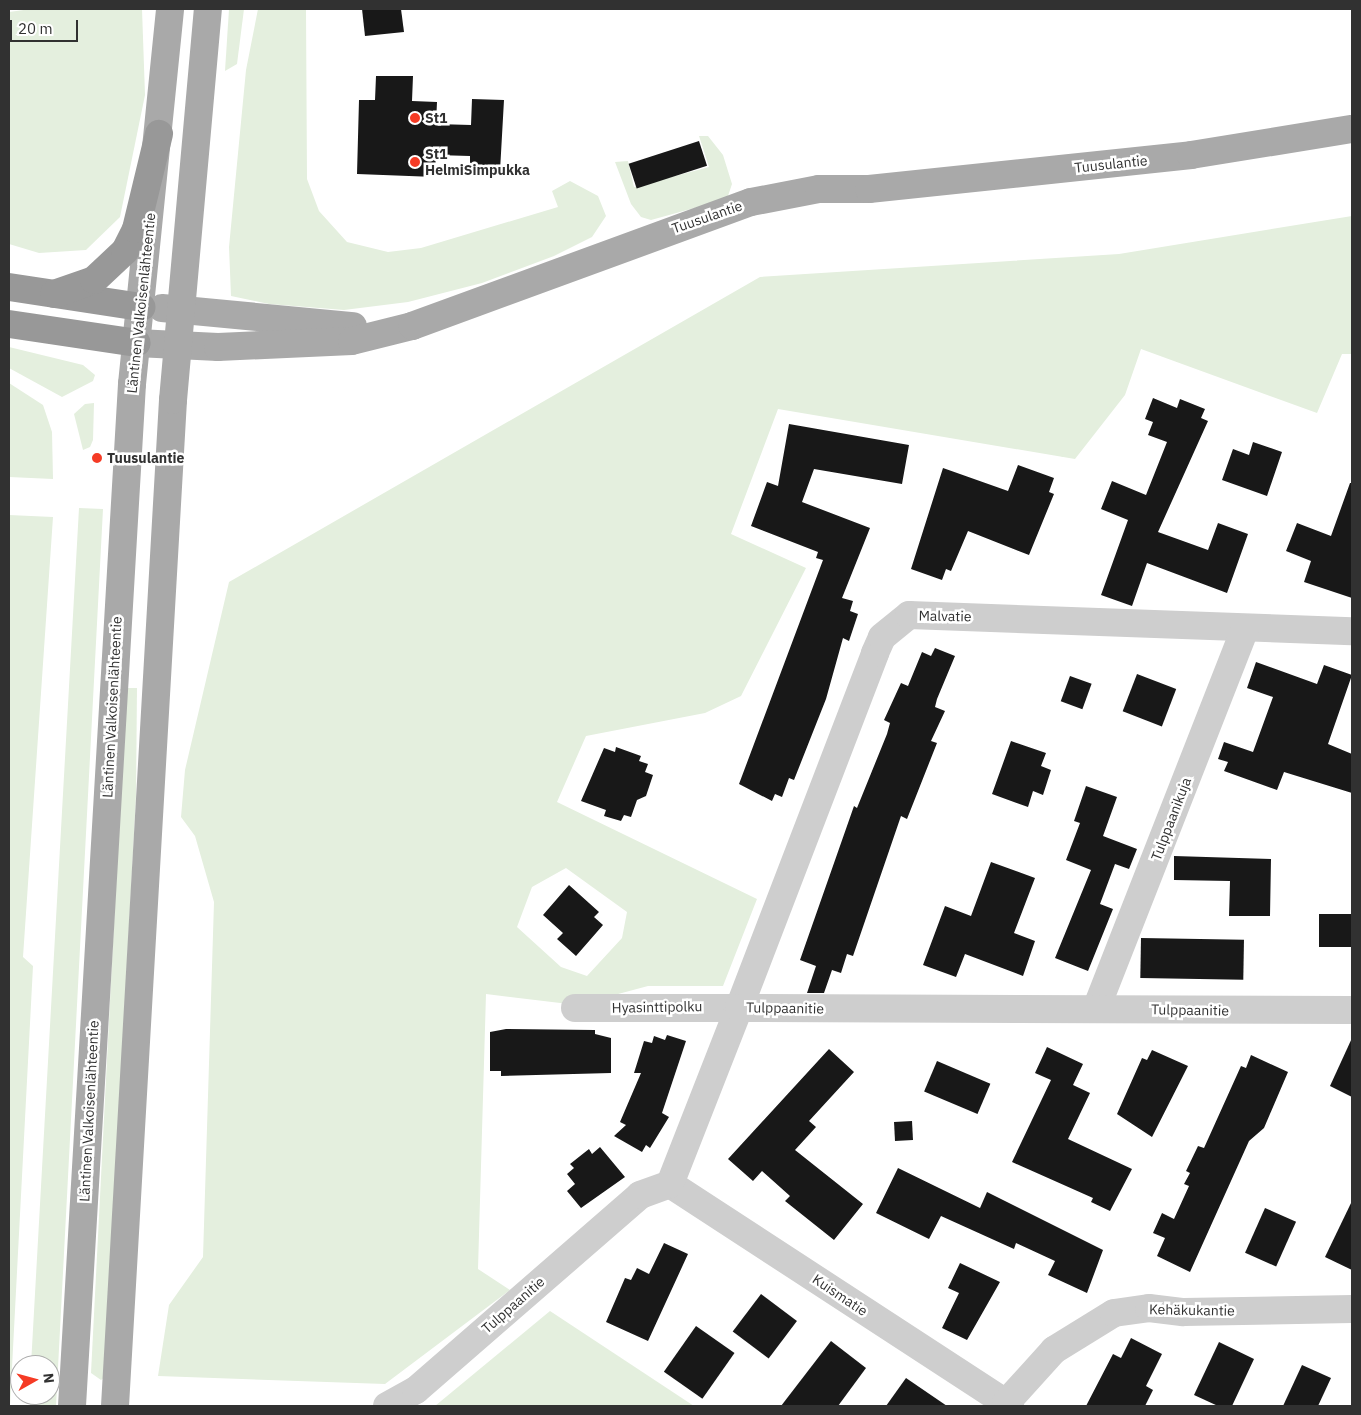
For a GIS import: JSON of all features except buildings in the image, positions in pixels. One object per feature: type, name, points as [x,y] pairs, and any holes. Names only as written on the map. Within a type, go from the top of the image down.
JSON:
[{"type":"highway","points":[[54,294],[94,280],[125,251],[136,229],[158,134]]},
{"type":"highway","points":[[9,287],[142,307]]},
{"type":"highway","points":[[9,324],[137,343]]},
{"type":"main road","name":"Läntinen Valkoisenlähteentie","points":[[72,1406],[137,343],[170,9]]},
{"type":"main road","points":[[115,1406],[177,347],[208,9]]},
{"type":"main road","name":"Tuusulantie","points":[[137,343],[177,347],[303,347],[352,341],[412,326],[636,244],[701,235],[869,189],[1191,155],[1352,129]]},
{"type":"main road","name":"Tuusulantie","points":[[142,307],[316,326],[412,326]]},
{"type":"street","name":"Malvatie","points":[[739,1008],[875,653],[893,625],[909,616],[925,614],[1245,629],[1352,631]]},
{"type":"street","name":"Tulppaanikuja","points":[[1096,1009],[1245,629]]},
{"type":"street","name":"Hyasinttipolku","points":[[575,1008],[739,1008]]},
{"type":"street","name":"Tulppaanitie","points":[[387,1406],[416,1390],[640,1195],[670,1184],[739,1008],[1352,1010]]},
{"type":"street","name":"Kuismatie","points":[[670,1184],[1008,1405]]},
{"type":"street","name":"Kehäkukantie","points":[[1008,1405],[1054,1350],[1114,1313],[1150,1308],[1184,1312],[1352,1309]]},
{"type":"green space","points":[[31,9],[142,9],[145,95],[120,217],[86,250],[39,253],[9,244],[9,12]]},
{"type":"green space","points":[[229,9],[244,9],[237,64],[225,71]]},
{"type":"green space","points":[[258,9],[306,9],[307,179],[319,211],[347,242],[388,252],[421,248],[558,207],[552,191],[570,181],[598,196],[606,216],[592,237],[554,256],[482,283],[408,302],[344,310],[269,304],[231,296],[229,247],[246,70]]},
{"type":"green space","points":[[699,136],[708,136],[723,155],[732,184],[727,199],[651,220],[641,217],[631,204],[615,162],[628,161],[634,187],[709,167]]},
{"type":"green space","points":[[1352,216],[1352,354],[1342,354],[1317,413],[1141,349],[1125,395],[1075,459],[778,409],[731,534],[806,568],[741,696],[705,713],[586,736],[557,802],[757,899],[723,986],[648,986],[577,1005],[486,994],[478,1269],[510,1290],[385,1384],[158,1376],[169,1305],[203,1257],[214,902],[195,836],[181,817],[185,770],[229,582],[760,277],[1119,254]],"holes":[[[566,868],[627,912],[622,938],[587,976],[561,967],[517,927],[532,887]]]},
{"type":"green space","points":[[9,347],[83,365],[95,375],[93,381],[62,397],[9,368]]},
{"type":"green space","points":[[9,383],[43,405],[52,432],[53,479],[9,477]]},
{"type":"green space","points":[[94,403],[93,440],[90,447],[83,450],[74,414],[85,404]]},
{"type":"green space","points":[[79,508],[103,509],[59,1355],[32,1355]]},
{"type":"green space","points":[[9,515],[53,517],[23,957],[33,966],[13,1355],[10,1355],[10,1406]]},
{"type":"green space","points":[[126,688],[137,688],[136,796],[105,1377],[101,1380],[91,1373]]},
{"type":"green space","points":[[550,1311],[694,1406],[435,1406]]},
{"type":"green space","points":[[30,1405],[56,1405],[56,1406]]},
{"type":"place","name":"St1","points":[[415,118]]},
{"type":"place","name":"St1 HelmiSimpukka","points":[[415,162]]},
{"type":"place","name":"Tuusulantie","points":[[97,458]]}]
